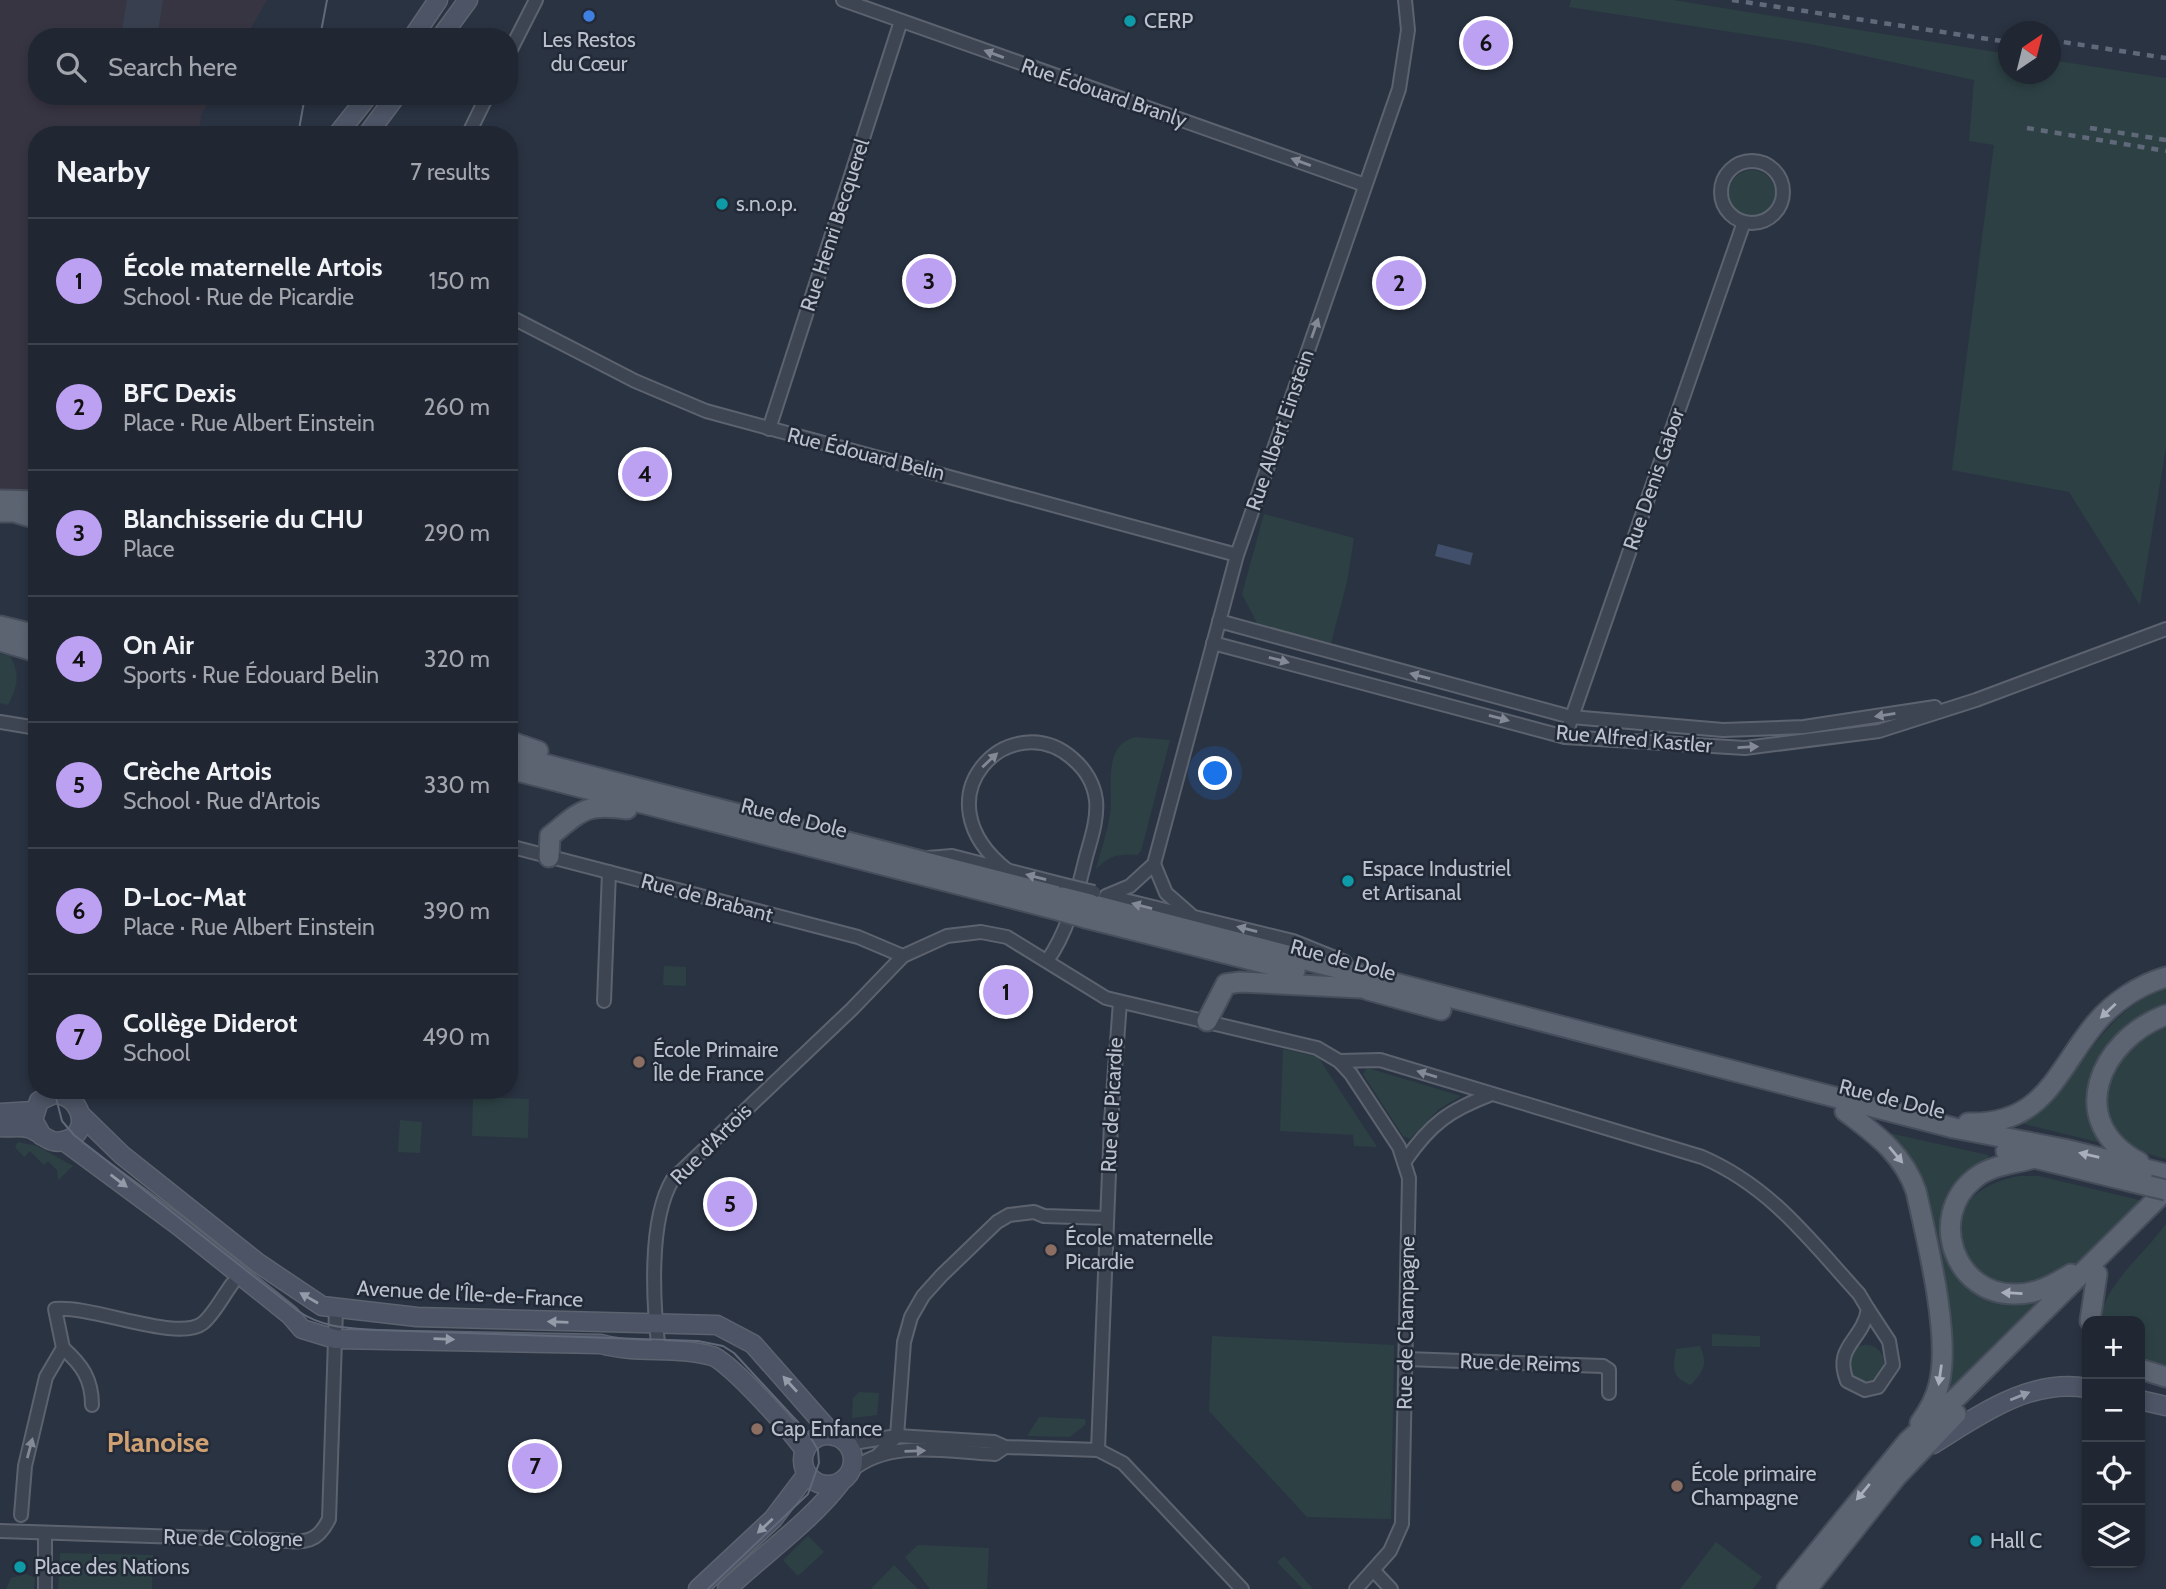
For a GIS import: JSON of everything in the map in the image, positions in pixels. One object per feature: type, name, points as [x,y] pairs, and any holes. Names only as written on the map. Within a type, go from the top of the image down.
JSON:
[{"type":"main road","points":[[0,500],[28,501]]},
{"type":"main road","points":[[0,512],[14,512],[28,516]]},
{"type":"main road","points":[[0,615],[28,632]]},
{"type":"main road","points":[[0,626],[28,633]]},
{"type":"main road","points":[[0,641],[28,649]]},
{"type":"main road","points":[[518,744],[631,786]]},
{"type":"main road","name":"Rue de Dole","points":[[518,757],[1062,897]]},
{"type":"main road","name":"Rue de Dole","points":[[518,771],[710,820],[1094,902],[1403,986],[1898,1111],[2035,1151]]},
{"type":"main road","points":[[549,857],[550,836],[570,817],[584,810],[608,806],[710,820]]},
{"type":"main road","name":"Rue de Dole","points":[[1094,902],[1361,988],[1845,1111],[2161,1181]]},
{"type":"main road","points":[[1898,1111],[1967,1123],[2003,1120],[2030,1107],[2049,1091],[2104,1014],[2129,994],[2166,976]]},
{"type":"main road","points":[[1207,1021],[1226,984],[1240,982],[1361,988]]},
{"type":"main road","points":[[2091,1316],[2097,1267],[2161,1181],[2109,1137],[2101,1123],[2096,1096],[2101,1074],[2114,1052],[2135,1033],[2166,1015]]},
{"type":"main road","points":[[1807,1589],[1913,1447],[1936,1395],[1942,1356],[1919,1205],[1911,1176],[1902,1160],[1845,1111]]},
{"type":"main road","points":[[2035,1151],[1984,1172],[1960,1194],[1951,1214],[1949,1233],[1959,1263],[1983,1286],[2013,1294],[2045,1289],[2097,1267]]},
{"type":"main road","points":[[1787,1589],[1913,1447],[2097,1267],[2166,1206]]},
{"type":"main road","points":[[2145,1370],[2166,1377]]},
{"type":"street","points":[[418,28],[438,0]]},
{"type":"street","points":[[447,28],[468,0]]},
{"type":"street","name":"Rue Édouard Branly","points":[[843,0],[1365,185]]},
{"type":"street","name":"Rue Albert Einstein","points":[[1154,864],[1237,555],[1399,89],[1408,30],[1405,0]]},
{"type":"street","points":[[518,33],[532,3]]},
{"type":"street","name":"Rue Henri Becquerel","points":[[769,429],[901,20]]},
{"type":"street","points":[[344,126],[361,105]]},
{"type":"street","points":[[374,126],[389,105]]},
{"type":"street","points":[[472,126],[483,105]]},
{"type":"street","points":[[1760,162],[1778,174],[1783,195],[1780,205],[1765,220],[1744,222],[1729,213],[1724,205],[1721,187],[1730,169],[1739,163],[1760,162]]},
{"type":"street","name":"Rue Denis Gabor","points":[[1565,737],[1744,222]]},
{"type":"street","name":"Rue Édouard Belin","points":[[518,320],[675,399],[769,429],[1237,555]]},
{"type":"street","name":"Rue Alfred Kastler","points":[[1219,621],[1571,717],[1723,730],[1804,727],[1976,700]]},
{"type":"street","name":"Rue Alfred Kastler","points":[[1213,643],[1565,737],[1745,748],[1852,737],[1976,700],[2166,629]]},
{"type":"street","points":[[0,722],[28,727]]},
{"type":"street","name":"Rue de Dole","points":[[1007,870],[979,844],[972,829],[968,814],[971,786],[978,772],[995,754],[1017,744],[1034,742],[1066,752],[1080,764],[1094,788],[1094,824],[1067,927],[1048,961]]},
{"type":"street","name":"Rue de Brabant","points":[[518,848],[858,937],[902,956]]},
{"type":"street","name":"Rue de Dole","points":[[917,859],[952,856],[1007,870],[1062,897],[1175,915],[1190,914],[1293,941],[1403,986]]},
{"type":"street","points":[[1094,902],[1129,886],[1154,864],[1166,893],[1190,914]]},
{"type":"street","points":[[604,1001],[609,872]]},
{"type":"street","points":[[902,956],[947,936],[981,932],[1019,941],[1086,988],[1119,1002],[1305,1043],[1339,1061],[1380,1060],[1702,1157],[1734,1172],[1764,1192],[1859,1294],[1889,1341],[1893,1365],[1878,1387],[1865,1390],[1847,1381],[1841,1366],[1844,1352],[1864,1328],[1868,1309]]},
{"type":"street","name":"Rue d'Artois","points":[[659,1351],[653,1304],[659,1211],[665,1192],[673,1179],[852,1009],[902,956]]},
{"type":"street","name":"Rue de Picardie","points":[[1098,1450],[1119,1002]]},
{"type":"street","name":"Rue de Champagne","points":[[1339,1061],[1369,1101],[1405,1161],[1409,1178],[1402,1524],[1390,1551],[1356,1589]]},
{"type":"street","points":[[1405,1161],[1431,1127],[1446,1114],[1492,1094]]},
{"type":"street","points":[[0,1113],[38,1101],[36,1129],[42,1136]]},
{"type":"street","points":[[0,1127],[29,1128],[42,1136],[64,1141],[78,1130],[76,1101]]},
{"type":"street","name":"Avenue de l’Île-de-France","points":[[76,1101],[122,1155],[258,1263],[301,1294],[336,1310],[417,1317],[595,1323],[655,1321],[717,1325],[746,1338],[841,1440]]},
{"type":"street","name":"Rue de Dole","points":[[2003,1120],[2035,1151]]},
{"type":"street","name":"Avenue de l’Île-de-France","points":[[64,1141],[179,1226],[290,1315],[302,1329],[335,1339],[588,1344],[620,1350],[716,1357],[731,1368],[805,1451]]},
{"type":"street","points":[[727,1589],[789,1532],[813,1516],[846,1477],[878,1455],[897,1436],[904,1342],[915,1308],[942,1275],[997,1222],[1009,1215],[1034,1212],[1044,1216],[1107,1218]]},
{"type":"street","points":[[92,1405],[92,1390],[85,1370],[64,1348],[55,1309],[86,1309],[153,1327],[190,1329],[203,1323],[232,1284]]},
{"type":"street","name":"Rue de Cologne","points":[[0,1531],[310,1541],[317,1538],[329,1519],[336,1310]]},
{"type":"street","points":[[21,1515],[24,1466],[46,1377],[64,1348]]},
{"type":"street","name":"Rue de Reims","points":[[1406,1359],[1603,1366],[1609,1370],[1609,1394]]},
{"type":"street","points":[[1913,1447],[2022,1395],[2059,1386],[2082,1388]]},
{"type":"street","points":[[2145,1401],[2166,1406]]},
{"type":"street","points":[[846,1477],[822,1485],[807,1474],[803,1460],[805,1451],[819,1437],[841,1440],[897,1436],[994,1442],[1005,1447],[1098,1450],[1123,1463],[1242,1589]]},
{"type":"street","points":[[841,1440],[853,1455],[846,1477]]},
{"type":"street","points":[[878,1455],[915,1450],[995,1454],[1005,1447]]},
{"type":"street","points":[[698,1589],[773,1519],[807,1474]]},
{"type":"street","points":[[44,1589],[45,1533]]},
{"type":"street","points":[[1374,1571],[1391,1589]]},
{"type":"shaded area","points":[[0,0],[267,0],[251,28],[28,28],[28,105],[207,105],[201,115],[200,126],[28,126],[28,492],[0,493]]},
{"type":"shaded area","points":[[127,0],[163,0],[158,28],[122,28]]},
{"type":"green space","points":[[1571,0],[1673,0],[1998,52],[1998,84],[2061,84],[2061,62],[2166,78],[2166,447],[2140,605],[2069,492],[1952,470],[1994,145],[1969,141],[1974,80],[1810,44],[1569,7]]},
{"type":"green space","points":[[1752,170],[1768,177],[1775,193],[1768,209],[1752,216],[1736,209],[1729,193],[1736,177]]},
{"type":"green space","points":[[1264,514],[1354,538],[1347,582],[1331,643],[1258,625],[1242,594]]},
{"type":"green space","points":[[0,654],[10,656],[17,675],[8,705],[0,703]]},
{"type":"green space","points":[[1135,737],[1170,740],[1141,851],[1137,855],[1115,856],[1096,869],[1110,815],[1113,759],[1124,742]]},
{"type":"green space","points":[[664,966],[686,967],[686,986],[663,985]]},
{"type":"green space","points":[[2166,988],[2166,1007],[2108,1048],[2106,1144],[2020,1123],[2068,1077],[2124,1012]]},
{"type":"green space","points":[[2166,1023],[2166,1159],[2135,1147],[2123,1138],[2113,1128],[2104,1101],[2106,1086],[2127,1049]]},
{"type":"green space","points":[[1283,1049],[1318,1057],[1377,1147],[1354,1146],[1353,1135],[1280,1131]]},
{"type":"green space","points":[[1367,1068],[1461,1096],[1439,1109],[1410,1139],[1403,1136],[1363,1074]]},
{"type":"green space","points":[[473,1099],[529,1099],[528,1138],[472,1136]]},
{"type":"green space","points":[[400,1120],[422,1122],[420,1153],[398,1152]]},
{"type":"green space","points":[[1889,1133],[1988,1155],[1990,1162],[1943,1212],[1965,1275],[1973,1290],[1988,1300],[2016,1303],[2043,1298],[1944,1400],[1952,1357],[1935,1242],[1921,1180],[1909,1155]]},
{"type":"green space","points":[[18,1142],[37,1146],[73,1166],[58,1180],[57,1170],[48,1161],[44,1165],[30,1151],[24,1157],[15,1147]]},
{"type":"green space","points":[[2019,1176],[2039,1176],[2139,1200],[2139,1203],[2089,1253],[2055,1278],[2026,1288],[2000,1285],[1979,1272],[1964,1253],[1959,1230],[1965,1208],[1984,1188]]},
{"type":"green space","points":[[2166,1224],[2166,1367],[2145,1361],[2145,1316],[2100,1316],[2103,1306],[2118,1281]]},
{"type":"green space","points":[[1712,1334],[1760,1336],[1760,1347],[1712,1346]]},
{"type":"green space","points":[[1212,1336],[1394,1345],[1391,1519],[1307,1517],[1209,1411]]},
{"type":"green space","points":[[1866,1345],[1879,1350],[1884,1363],[1879,1376],[1866,1381],[1853,1376],[1848,1363],[1853,1350]]},
{"type":"green space","points":[[1700,1346],[1704,1358],[1703,1367],[1691,1385],[1680,1379],[1675,1372],[1676,1349]]},
{"type":"green space","points":[[859,1392],[879,1393],[877,1415],[852,1418],[853,1398]]},
{"type":"green space","points":[[1039,1417],[1085,1419],[1086,1424],[1070,1437],[1027,1436]]},
{"type":"green space","points":[[808,1536],[824,1552],[798,1576],[783,1560]]},
{"type":"green space","points":[[1716,1542],[1762,1577],[1753,1589],[1680,1589]]},
{"type":"green space","points":[[918,1545],[989,1548],[987,1589],[930,1589],[905,1557]]},
{"type":"green space","points":[[60,1553],[153,1555],[152,1589],[58,1589]]},
{"type":"green space","points":[[1284,1556],[1313,1589],[1303,1589],[1277,1562]]},
{"type":"green space","points":[[894,1565],[918,1589],[871,1589]]},
{"type":"green space","points":[[26,1574],[35,1578],[34,1589],[6,1589],[11,1578]]},
{"type":"water","points":[[1438,544],[1473,553],[1470,565],[1435,556]]},
{"type":"tram line","points":[[322,28],[327,0]]},
{"type":"tram line","points":[[300,126],[303,105]]},
{"type":"tram line","points":[[56,1099],[62,1121],[74,1135],[298,1311],[317,1321],[356,1329],[698,1341],[723,1346],[734,1353],[808,1433],[818,1450],[819,1463],[808,1494],[708,1589]]},
{"type":"railway","points":[[1732,0],[1998,40]]},
{"type":"railway","points":[[2061,42],[2166,58]]},
{"type":"railway","points":[[2027,128],[2166,151]]},
{"type":"railway","points":[[2090,128],[2166,140]]},
{"type":"place","name":"Les Restos du Cœur","points":[[589,16]]},
{"type":"place","name":"CERP","points":[[1130,21]]},
{"type":"place","name":"D-Loc-Mat","points":[[1486,43]]},
{"type":"place","name":"s.n.o.p.","points":[[722,204]]},
{"type":"place","name":"Blanchisserie du CHU","points":[[929,281]]},
{"type":"place","name":"BFC Dexis","points":[[1399,283]]},
{"type":"place","name":"On Air","points":[[645,474]]},
{"type":"place","name":"Espace Industriel et Artisanal","points":[[1348,881]]},
{"type":"place","name":"École maternelle Artois","points":[[1006,992]]},
{"type":"place","name":"École Primaire Île de France","points":[[639,1062]]},
{"type":"place","name":"Crèche Artois","points":[[730,1204]]},
{"type":"place","name":"École maternelle Picardie","points":[[1051,1250]]},
{"type":"place","name":"Cap Enfance","points":[[757,1429]]},
{"type":"place","name":"Collège Diderot","points":[[535,1466]]},
{"type":"place","name":"École primaire Champagne","points":[[1677,1486]]},
{"type":"place","name":"Hall C","points":[[1976,1541]]},
{"type":"place","name":"Place des Nations","points":[[20,1567]]},
{"type":"district","name":"Planoise","points":[[158,1442]]}]
